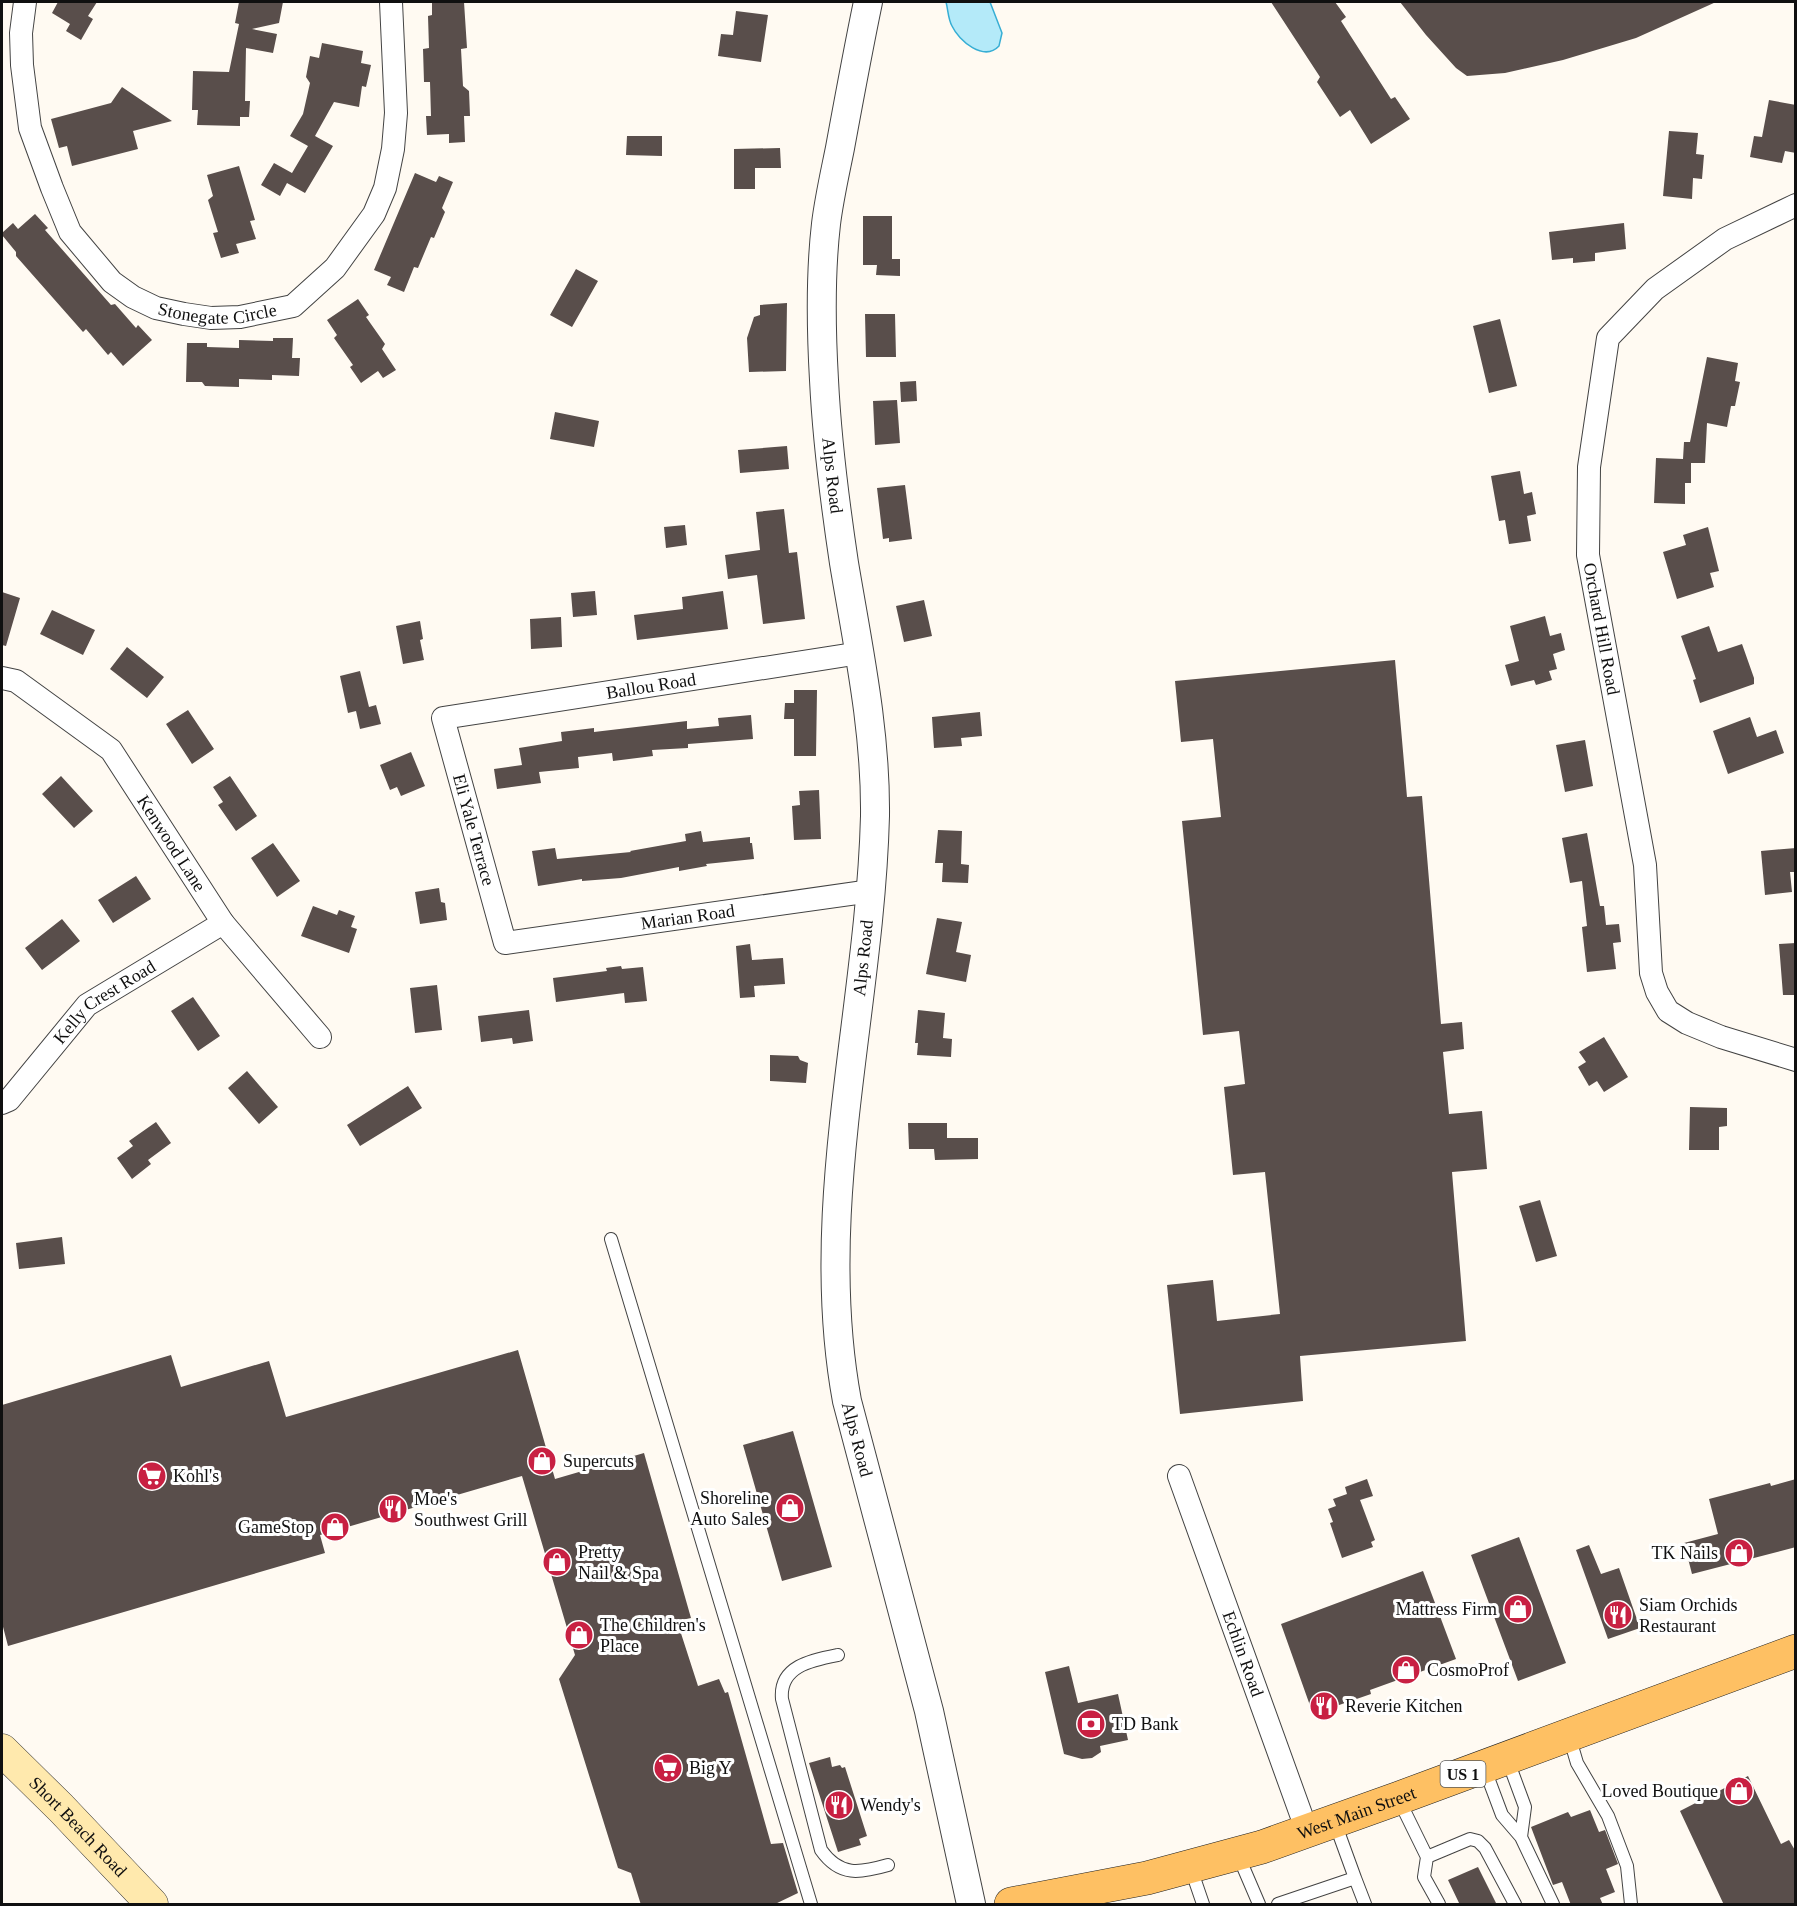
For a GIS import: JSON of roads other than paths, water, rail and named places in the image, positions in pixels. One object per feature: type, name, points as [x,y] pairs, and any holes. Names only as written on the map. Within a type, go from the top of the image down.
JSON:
[{"type":"main road","name":"West Main Street","points":[[1015,1904],[1113,1890],[1237,1854],[1320,1827],[1796,1652]]},
{"type":"main road","name":"Short Beach Road","points":[[2,1750],[61,1808],[152,1905]]},
{"type":"street","name":"Stonegate Circle","points":[[25,2],[21,44],[30,128],[51,188],[70,232],[112,282],[133,297],[156,308],[211,318],[240,317],[293,306],[335,268],[374,214],[385,188],[393,149],[396,113],[391,2]]},
{"type":"street","name":"Alps Road","points":[[868,2],[827,219],[822,292],[824,381],[831,459],[871,733],[874,777],[870,891],[842,1155],[835,1248],[837,1333],[847,1401],[924,1689],[970,1905]]},
{"type":"street","name":"Orchard Hill Road","points":[[1796,205],[1725,239],[1654,288],[1608,338],[1589,467],[1588,555],[1645,865],[1651,973],[1657,993],[1668,1011],[1687,1023],[1721,1037],[1796,1060]]},
{"type":"street","name":"Ballou Road","points":[[442,718],[860,653]]},
{"type":"street","name":"Kenwood Lane","points":[[2,678],[16,681],[111,750],[223,923],[320,1038]]},
{"type":"street","name":"Eli Yale Terrace","points":[[442,718],[505,943]]},
{"type":"street","name":"Marian Road","points":[[505,943],[870,891]]},
{"type":"street","name":"Kelly Crest Road","points":[[2,1103],[9,1100],[87,1005],[223,923]]},
{"type":"street","name":"Echlin Road","points":[[1179,1476],[1320,1827]]},
{"type":"lane","points":[[611,1239],[811,1905]]},
{"type":"lane","points":[[838,1655],[798,1666],[785,1678],[781,1692],[782,1700],[821,1850],[830,1862],[843,1869],[861,1872],[888,1866]]},
{"type":"lane","points":[[1568,1735],[1577,1763],[1608,1816],[1627,1866],[1631,1905]]},
{"type":"lane","points":[[1495,1762],[1525,1807],[1521,1837]]},
{"type":"lane","points":[[1495,1762],[1502,1815],[1521,1837],[1553,1905]]},
{"type":"lane","points":[[1399,1798],[1426,1857],[1424,1876],[1439,1905]]},
{"type":"lane","points":[[1320,1827],[1355,1878],[1365,1905]]},
{"type":"lane","points":[[1426,1857],[1470,1839],[1478,1840],[1485,1848],[1515,1905]]},
{"type":"lane","points":[[1237,1854],[1259,1905]]},
{"type":"lane","points":[[1190,1866],[1203,1905]]},
{"type":"lane","points":[[1278,1905],[1355,1878]]},
{"type":"water","points":[[946,2],[990,2],[1002,33],[999,46],[986,52],[972,48],[955,32]]},
{"type":"place","name":"Supercuts","points":[[542,1461]]},
{"type":"place","name":"Kohl's","points":[[152,1476]]},
{"type":"place","name":"Shoreline Auto Sales","points":[[790,1508]]},
{"type":"place","name":"Moe's Southwest Grill","points":[[393,1509]]},
{"type":"place","name":"GameStop","points":[[335,1527]]},
{"type":"place","name":"TK Nails","points":[[1739,1553]]},
{"type":"place","name":"Pretty Nail & Spa","points":[[557,1562]]},
{"type":"place","name":"Mattress Firm","points":[[1518,1609]]},
{"type":"place","name":"Siam Orchids Restaurant","points":[[1618,1615]]},
{"type":"place","name":"The Children's Place","points":[[579,1635]]},
{"type":"place","name":"CosmoProf","points":[[1406,1670]]},
{"type":"place","name":"Reverie Kitchen","points":[[1324,1706]]},
{"type":"place","name":"TD Bank","points":[[1091,1724]]},
{"type":"place","name":"Big Y","points":[[668,1768]]},
{"type":"place","name":"Loved Boutique","points":[[1739,1791]]},
{"type":"place","name":"Wendy's","points":[[839,1805]]}]
